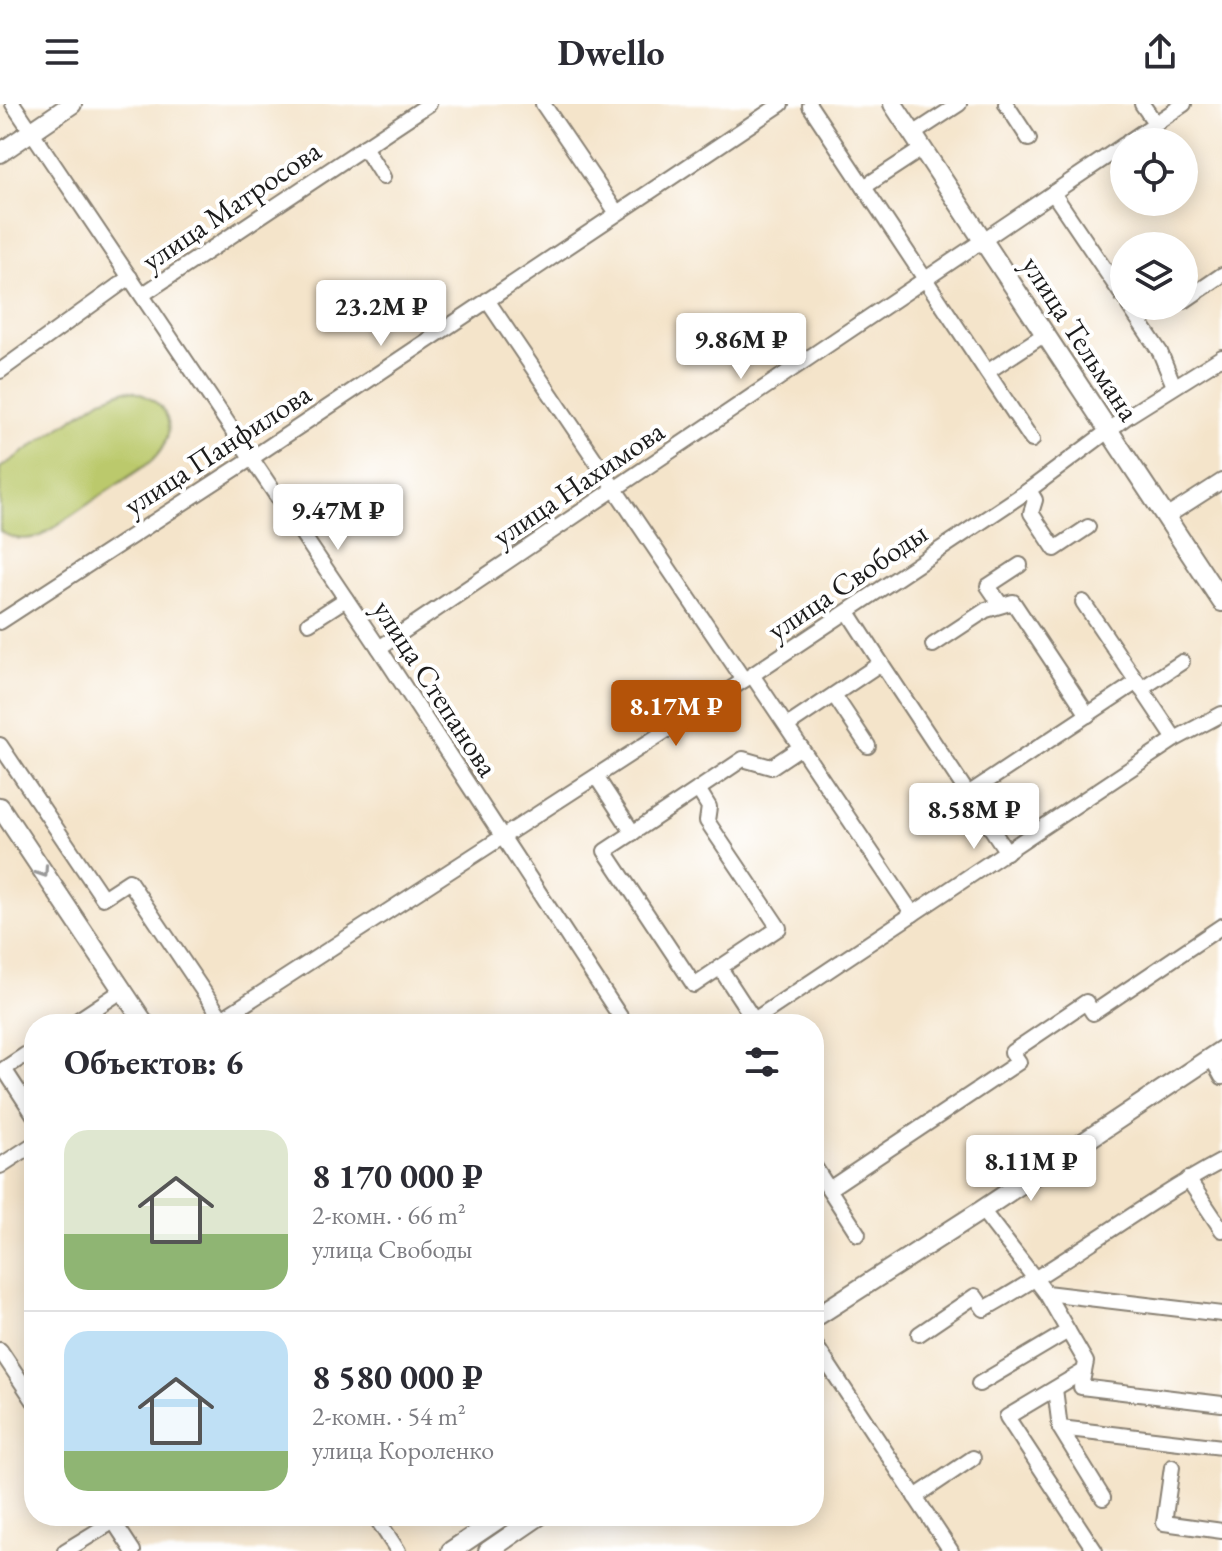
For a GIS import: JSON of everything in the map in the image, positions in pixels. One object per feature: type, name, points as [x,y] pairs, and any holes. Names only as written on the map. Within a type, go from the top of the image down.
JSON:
[{"type":"main road","points":[[0,153],[72,104]]},
{"type":"main road","name":"улица Тельмана","points":[[893,104],[1222,602]]},
{"type":"main road","points":[[0,807],[139,1014]]},
{"type":"main road","points":[[824,1312],[1217,1053]]},
{"type":"main road","points":[[451,1551],[475,1526]]},
{"type":"main road","points":[[481,1526],[492,1548],[524,1526]]},
{"type":"street","name":"улица Степанова","points":[[13,104],[379,648],[618,1014]]},
{"type":"street","name":"улица Матросова","points":[[142,295],[429,104]]},
{"type":"street","points":[[543,104],[617,213]]},
{"type":"street","name":"улица Панфилова","points":[[0,622],[252,458],[781,104]]},
{"type":"street","points":[[864,187],[959,104]]},
{"type":"street","points":[[1006,104],[1029,139]]},
{"type":"street","points":[[1142,104],[1156,124]]},
{"type":"street","name":"улица Нахимова","points":[[1150,128],[1184,104]]},
{"type":"street","points":[[810,106],[1032,440]]},
{"type":"street","points":[[364,147],[383,177]]},
{"type":"street","name":"улица Нахимова","points":[[379,648],[1110,154]]},
{"type":"street","points":[[1053,193],[1110,277]]},
{"type":"street","points":[[1198,291],[1222,275]]},
{"type":"street","points":[[0,371],[130,277]]},
{"type":"street","points":[[487,300],[748,678],[787,726],[913,914]]},
{"type":"street","points":[[1138,320],[1160,352],[1174,386]]},
{"type":"street","points":[[987,372],[1045,334]]},
{"type":"street","name":"улица Свободы","points":[[229,1014],[597,778],[848,612],[1029,490],[1174,386],[1222,357]]},
{"type":"street","points":[[1166,517],[1222,481]]},
{"type":"street","points":[[1029,490],[1035,500],[1031,513],[1055,549],[1088,527]]},
{"type":"street","points":[[1001,605],[988,586],[1020,565]]},
{"type":"street","points":[[309,623],[346,599]]},
{"type":"street","points":[[933,645],[986,610],[1013,602],[1088,715]]},
{"type":"street","points":[[1083,602],[1175,739]]},
{"type":"street","points":[[848,612],[1007,852]]},
{"type":"street","points":[[968,794],[1088,715],[1182,662]]},
{"type":"street","points":[[787,726],[881,663]]},
{"type":"street","points":[[834,695],[868,746]]},
{"type":"street","points":[[763,1014],[1175,739],[1222,714]]},
{"type":"street","points":[[0,745],[103,898],[129,881],[214,1014]]},
{"type":"street","points":[[698,789],[709,807],[707,821],[779,928],[694,985],[605,851],[633,833],[698,789],[743,759],[771,767],[801,747]]},
{"type":"street","points":[[597,778],[633,833]]},
{"type":"street","points":[[829,1189],[1019,1062],[1012,1052],[1086,1002],[1093,1013],[1222,927]]},
{"type":"street","points":[[720,968],[746,1014]]},
{"type":"street","points":[[87,1014],[123,990]]},
{"type":"street","points":[[1217,1053],[1222,1077]]},
{"type":"street","points":[[24,1056],[4,1069],[24,1100]]},
{"type":"street","points":[[0,1166],[24,1150]]},
{"type":"street","points":[[919,1334],[975,1296],[984,1309],[1036,1281],[1188,1179],[1222,1161]]},
{"type":"street","points":[[1188,1179],[1222,1230]]},
{"type":"street","points":[[824,1181],[858,1234]]},
{"type":"street","points":[[982,1210],[1046,1293],[1086,1362],[1081,1387],[1222,1404]]},
{"type":"street","points":[[1046,1293],[1222,1314]]},
{"type":"street","points":[[979,1384],[1068,1331]]},
{"type":"street","points":[[0,1350],[24,1386]]},
{"type":"street","points":[[824,1358],[951,1551]]},
{"type":"street","points":[[1084,1371],[1007,1417],[1095,1551]]},
{"type":"street","points":[[1055,1389],[1060,1428],[1103,1498]]},
{"type":"street","points":[[1060,1428],[1222,1447]]},
{"type":"street","points":[[915,1497],[973,1458]]},
{"type":"street","points":[[1172,1467],[1164,1523],[1222,1531]]},
{"type":"street","points":[[65,1551],[103,1526]]},
{"type":"street","points":[[119,1526],[133,1551]]},
{"type":"street","points":[[382,1526],[398,1551]]},
{"type":"green space","points":[[126,390],[152,400],[166,416],[169,426],[167,437],[152,461],[41,536],[20,539],[0,531],[0,468],[102,399]]}]
